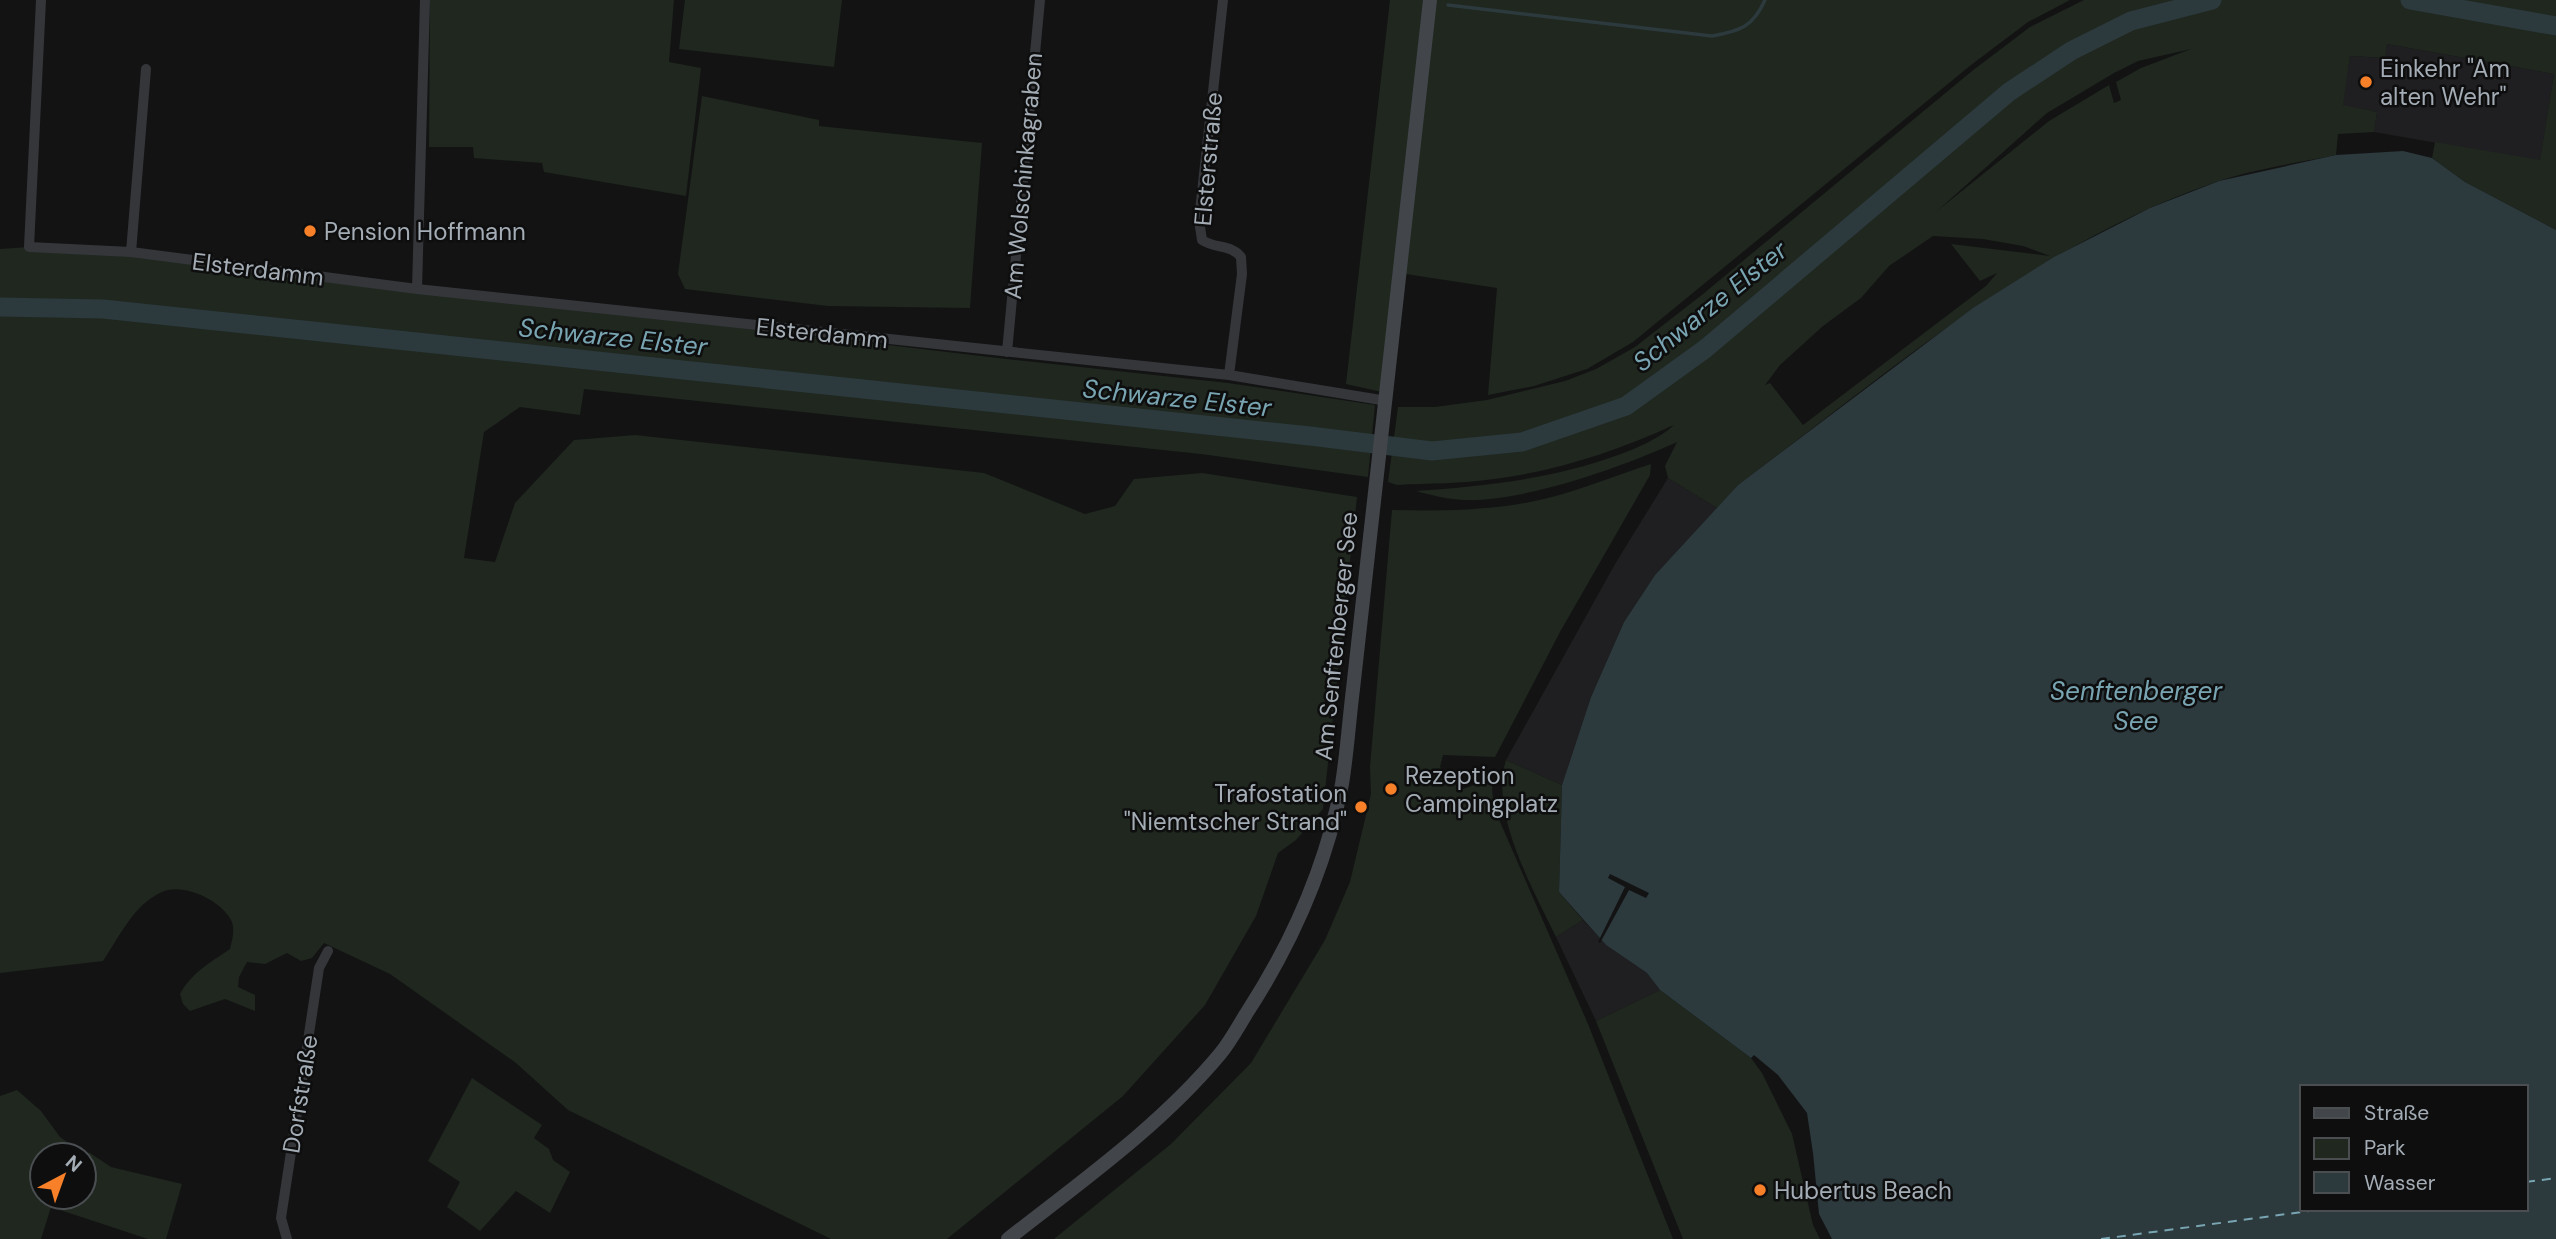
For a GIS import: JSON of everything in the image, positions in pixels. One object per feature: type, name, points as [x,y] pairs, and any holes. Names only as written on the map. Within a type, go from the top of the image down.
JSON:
[{"type":"street","name":"Elsterdamm","points":[[41,0],[29,247],[131,252],[417,289],[1229,375],[1385,409]]},
{"type":"street","points":[[417,289],[425,0]]},
{"type":"street","name":"Am Wolschinkagraben","points":[[1007,352],[1040,0]]},
{"type":"street","name":"Elsterstraße","points":[[1223,0],[1199,220],[1202,240],[1231,248],[1241,257],[1229,375]]},
{"type":"street","name":"Am Senftenberger See","points":[[1014,1237],[1182,1096],[1221,1052],[1261,991],[1291,934],[1325,849],[1342,784],[1430,0]]},
{"type":"street","points":[[131,252],[146,69]]},
{"type":"street","name":"Dorfstraße","points":[[288,1239],[281,1218],[319,968],[328,951]]},
{"type":"shaded area","points":[[2387,44],[2554,74],[2540,161],[2374,132],[2377,112],[2342,106],[2350,56],[2384,58]]},
{"type":"shaded area","points":[[1668,478],[1717,508],[1655,575],[1624,622],[1591,697],[1562,785],[1506,760],[1615,564]]},
{"type":"shaded area","points":[[1583,920],[1606,945],[1647,973],[1660,990],[1596,1021],[1556,937]]},
{"type":"green space","points":[[430,0],[674,0],[669,62],[701,68],[686,196],[544,172],[542,163],[474,158],[473,147],[429,147]]},
{"type":"green space","points":[[685,0],[842,0],[834,67],[679,49]]},
{"type":"green space","points":[[1390,0],[2070,0],[2028,22],[1971,65],[1633,342],[1587,369],[1534,386],[1488,395],[1497,288],[1393,272],[1382,392],[1346,384]]},
{"type":"green space","points":[[2084,0],[2556,0],[2556,230],[2465,182],[2432,158],[2435,142],[2540,160],[2554,74],[2387,44],[2385,58],[2350,56],[2343,105],[2377,112],[2374,132],[2338,134],[2336,155],[2230,177],[2150,208],[2025,275],[1908,356],[1738,485],[1717,508],[1668,478],[1665,466],[1677,442],[1628,463],[1567,483],[1505,497],[1453,499],[1416,491],[1493,484],[1569,470],[1633,449],[1674,425],[1609,451],[1541,471],[1470,482],[1397,485],[1388,482],[1398,407],[1435,407],[1487,400],[1565,381],[1596,369],[1635,347],[1972,71],[2030,27]],"holes":[[[2191,49],[2141,68],[2116,82],[2121,100],[2114,103],[2109,85],[2049,121],[1937,211],[2047,113],[2138,61]],[[1933,236],[1983,239],[2023,246],[2050,256],[1951,244],[1980,281],[1997,273],[1986,286],[1803,425],[1770,383],[1765,385],[1780,365],[1823,326],[1861,298],[1889,266]]]},
{"type":"green space","points":[[702,96],[819,120],[819,126],[982,143],[970,308],[828,306],[685,289],[678,274]]},
{"type":"green space","points":[[29,247],[131,252],[417,289],[1228,383],[1375,405],[1368,477],[1201,454],[584,389],[580,415],[520,407],[484,432],[464,558],[495,562],[515,503],[574,440],[635,435],[984,473],[1085,514],[1115,506],[1134,479],[1202,473],[1357,497],[1323,809],[1296,840],[1278,853],[1256,916],[1205,1005],[1123,1096],[947,1239],[831,1239],[568,1110],[516,1063],[390,974],[324,943],[312,958],[301,961],[287,953],[265,964],[247,962],[239,977],[238,987],[255,995],[255,1011],[225,999],[190,1011],[183,1004],[180,994],[196,974],[230,949],[233,932],[232,922],[227,914],[202,895],[171,890],[152,897],[128,922],[103,961],[0,973],[0,249]]},
{"type":"green space","points":[[1651,464],[1650,475],[1560,632],[1495,757],[1443,755],[1440,767],[1463,789],[1493,778],[1494,808],[1588,1024],[1673,1239],[1054,1239],[1171,1144],[1251,1063],[1325,940],[1350,882],[1371,794],[1370,767],[1392,510],[1509,506],[1548,498]]},
{"type":"green space","points":[[1506,760],[1562,785],[1559,892],[1583,920],[1556,937],[1526,874],[1508,826],[1502,781]]},
{"type":"green space","points":[[1660,990],[1751,1058],[1762,1073],[1792,1134],[1813,1225],[1820,1239],[1683,1239],[1596,1021]]},
{"type":"green space","points":[[472,1078],[542,1125],[534,1138],[549,1149],[553,1160],[570,1172],[550,1213],[516,1191],[480,1231],[447,1207],[460,1182],[428,1161]]},
{"type":"green space","points":[[17,1090],[41,1111],[66,1141],[28,1141],[28,1211],[50,1211],[41,1239],[0,1239],[0,1096]]},
{"type":"green space","points":[[98,1158],[111,1167],[182,1184],[166,1239],[148,1239],[63,1211],[98,1211]]},
{"type":"water","name":"Senftenberger See","points":[[2403,151],[2432,158],[2465,182],[2556,230],[2556,1239],[1832,1239],[1819,1214],[1807,1113],[1778,1075],[1754,1055],[1751,1058],[1660,990],[1647,973],[1606,945],[1559,892],[1562,785],[1591,697],[1624,622],[1655,575],[1738,485],[1973,308],[2054,257],[2150,208],[2219,181],[2336,155]]},
{"type":"pier","points":[[1610,874],[1649,893],[1646,898],[1629,890],[1600,943],[1598,942],[1625,887],[1608,878]]},
{"type":"waterway","points":[[1448,5],[1712,36],[1730,32],[1750,22],[1765,0]]},
{"type":"waterway","name":"Schwarze Elster","points":[[0,307],[103,309],[1432,451],[1522,442],[1626,406],[1705,349],[2009,92],[2071,51],[2131,21],[2212,0]]},
{"type":"waterway","name":"Schwarze Elster","points":[[2410,0],[2556,26]]},
{"type":"ferry route","points":[[2528,1182],[2556,1178]]},
{"type":"ferry route","points":[[2101,1239],[2309,1211]]},
{"type":"place","name":"Einkehr \"Am alten Wehr\"","points":[[2366,82]]},
{"type":"place","name":"Pension Hoffmann","points":[[310,231]]},
{"type":"place","name":"Rezeption Campingplatz","points":[[1391,789]]},
{"type":"place","name":"Trafostation \"Niemtscher Strand\"","points":[[1361,807]]},
{"type":"place","name":"Hubertus Beach","points":[[1760,1190]]}]
